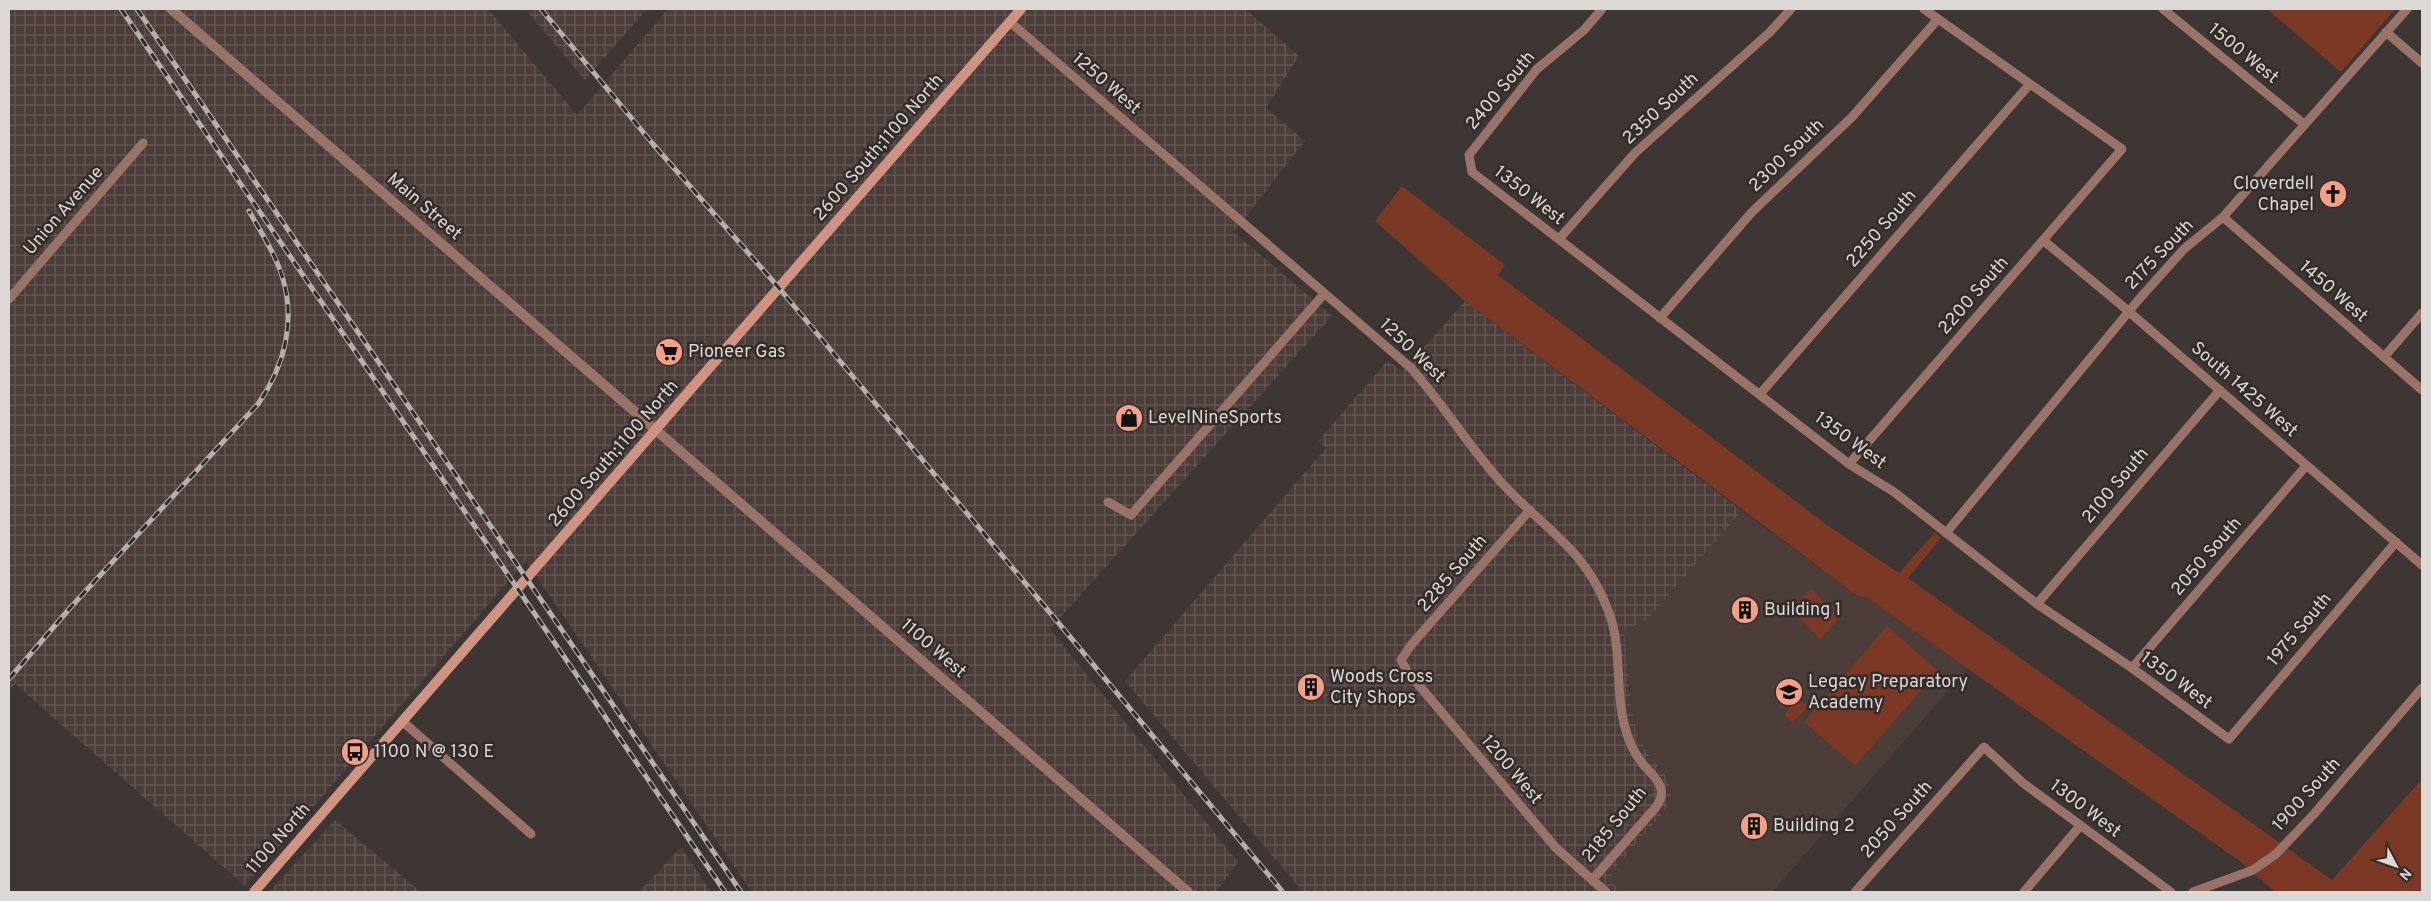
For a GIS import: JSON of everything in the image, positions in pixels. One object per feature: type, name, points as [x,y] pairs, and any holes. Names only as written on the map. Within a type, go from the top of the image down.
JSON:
[{"type":"main road","name":"2600 South;1100 North","points":[[328,806],[1021,9]]},
{"type":"main road","name":"1100 North","points":[[254,892],[328,806]]},
{"type":"street","name":"Main Street","points":[[171,9],[656,430]]},
{"type":"street","name":"2400 South","points":[[1469,155],[1537,69],[1584,30],[1602,9]]},
{"type":"street","name":"2350 South","points":[[1559,239],[1635,153],[1770,32],[1791,9]]},
{"type":"street","points":[[1924,9],[2029,85]]},
{"type":"street","name":"1500 West","points":[[2163,9],[2304,124]]},
{"type":"street","name":"2175 South","points":[[1946,533],[2128,312],[2184,249],[2223,217],[2407,9]]},
{"type":"street","name":"2300 South","points":[[1660,318],[1752,212],[1852,117],[1938,19]]},
{"type":"street","name":"1250 West","points":[[1010,22],[1411,368],[1428,387],[1500,481],[1572,548],[1600,589],[1610,613],[1616,641],[1625,728],[1636,753],[1660,782],[1662,790]]},
{"type":"street","points":[[2386,32],[2422,63]]},
{"type":"street","name":"2200 South","points":[[1849,464],[2122,149],[2029,85]]},
{"type":"street","name":"2250 South","points":[[1760,394],[2029,85]]},
{"type":"street","name":"Union Avenue","points":[[9,300],[143,143]]},
{"type":"street","name":"1350 West","points":[[1469,155],[1472,172],[1849,464],[1894,492],[2037,604],[2132,668],[2229,739]]},
{"type":"street","name":"1450 West","points":[[2223,217],[2422,390]]},
{"type":"street","name":"South 1425 West","points":[[2044,241],[2422,565]]},
{"type":"street","points":[[1108,502],[1131,515],[1324,294]]},
{"type":"street","points":[[2384,357],[2422,314]]},
{"type":"street","name":"2100 South","points":[[2037,604],[2220,390]]},
{"type":"street","name":"1100 West","points":[[656,430],[1188,892]]},
{"type":"street","name":"2050 South","points":[[2132,668],[2306,466]]},
{"type":"street","name":"2285 South","points":[[1401,660],[1411,645],[1530,510]]},
{"type":"street","name":"1975 South","points":[[2229,739],[2396,542]]},
{"type":"street","name":"1200 West","points":[[1401,660],[1407,672],[1551,842],[1606,892]]},
{"type":"street","name":"1900 South","points":[[2193,892],[2253,870],[2276,854],[2314,814],[2422,688]]},
{"type":"street","points":[[402,721],[530,834]]},
{"type":"street","name":"2050 South","points":[[1855,892],[1984,747]]},
{"type":"street","name":"1300 West","points":[[1984,747],[2023,783],[2171,892]]},
{"type":"street","name":"2185 South","points":[[1592,880],[1656,807],[1661,799],[1662,790]]},
{"type":"street","points":[[2024,892],[2080,826]]},
{"type":"shaded area","points":[[9,9],[488,9],[577,115],[668,9],[1245,9],[1299,56],[1266,108],[1305,141],[1234,232],[1332,316],[1050,629],[1238,862],[1216,892],[752,892],[526,561],[245,886],[15,684],[9,691]]},
{"type":"shaded area","points":[[525,9],[647,9],[585,80]]},
{"type":"shaded area","points":[[2267,9],[2395,9],[2341,72]]},
{"type":"shaded area","points":[[1402,186],[1505,265],[1498,275],[1827,525],[1899,573],[1935,532],[1941,538],[1908,578],[2332,880],[2422,779],[2422,892],[2275,892],[2241,862],[1865,596],[1860,598],[1465,301],[1375,221]]},
{"type":"shaded area","points":[[1465,301],[1742,511],[1647,620],[1624,630],[1631,705],[1636,732],[1645,750],[1669,780],[1671,798],[1662,814],[1612,872],[1611,882],[1622,892],[1303,892],[1125,681],[1326,448],[1318,441],[1388,360],[1402,372]]},
{"type":"shaded area","name":"Legacy Preparatory Academy","points":[[1742,511],[1860,598],[1865,596],[1968,668],[1772,892],[1622,892],[1611,882],[1612,872],[1662,814],[1671,798],[1669,779],[1645,750],[1636,732],[1631,705],[1624,630],[1647,620]]},
{"type":"shaded area","points":[[1811,588],[1839,619],[1820,640],[1792,609]]},
{"type":"shaded area","points":[[1887,626],[1938,671],[1855,766],[1804,722]]},
{"type":"shaded area","points":[[1798,698],[1808,707],[1793,723],[1784,715]]},
{"type":"shaded area","points":[[335,820],[421,892],[269,892]]},
{"type":"shaded area","points":[[681,847],[711,892],[639,892]]},
{"type":"railway","points":[[121,9],[725,892]]},
{"type":"railway","points":[[137,9],[741,892]]},
{"type":"railway","points":[[541,9],[653,144],[779,288],[1283,892]]},
{"type":"railway","points":[[9,679],[70,608],[258,404],[275,374],[286,341],[288,324],[286,290],[271,249],[249,211]]},
{"type":"place","name":"Cloverdell Chapel","points":[[2333,194]]},
{"type":"place","name":"Pioneer Gas","points":[[669,352]]},
{"type":"place","name":"LevelNineSports","points":[[1129,418]]},
{"type":"place","name":"Building 1","points":[[1745,610]]},
{"type":"place","name":"Woods Cross City Shops","points":[[1311,687]]},
{"type":"place","name":"Legacy Preparatory Academy","points":[[1789,692]]},
{"type":"place","name":"1100 N @ 130 E","points":[[355,752]]},
{"type":"place","name":"Building 2","points":[[1754,826]]}]
